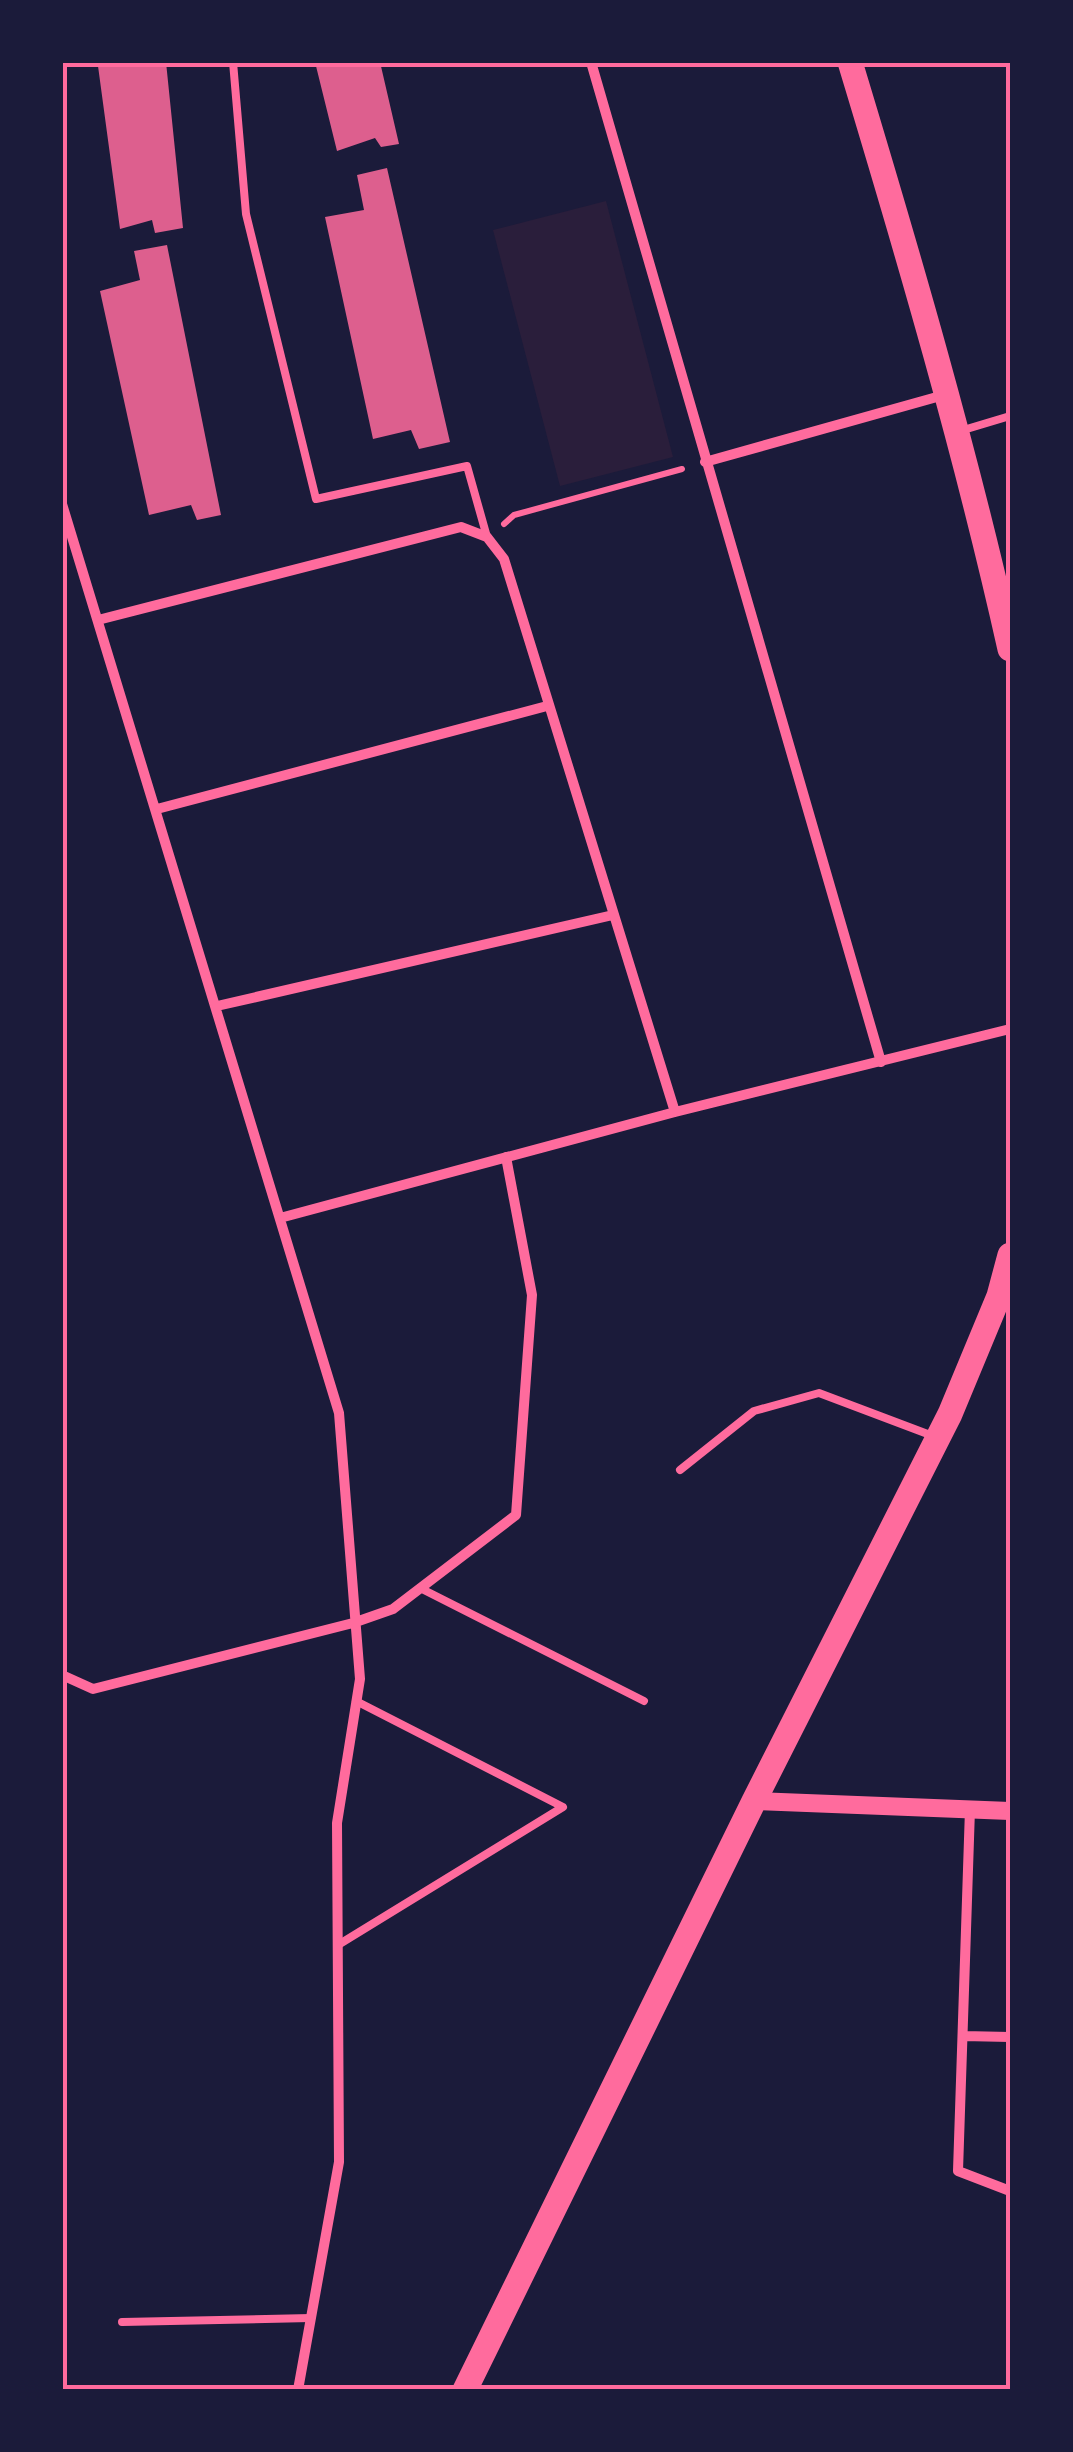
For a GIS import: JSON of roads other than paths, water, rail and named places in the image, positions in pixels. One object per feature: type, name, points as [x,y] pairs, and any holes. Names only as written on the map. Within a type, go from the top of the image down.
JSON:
[{"type":"main road","points":[[850,62],[979,509],[1010,650]]},
{"type":"main road","points":[[465,2390],[938,1438],[999,1296],[1010,1255]]},
{"type":"street","points":[[591,62],[881,1062]]},
{"type":"street","points":[[705,462],[944,395]]},
{"type":"street","points":[[62,504],[339,1413],[360,1679],[336,1823],[339,2162],[298,2390]]},
{"type":"street","points":[[98,620],[462,527],[488,537],[504,559],[675,1112]]},
{"type":"street","points":[[157,808],[547,706]]},
{"type":"street","points":[[216,1006],[613,915]]},
{"type":"street","points":[[280,1218],[675,1112],[1010,1029]]},
{"type":"street","points":[[62,1675],[93,1690],[394,1609],[516,1515],[532,1295],[506,1157]]},
{"type":"street","points":[[754,1802],[1010,1810]]},
{"type":"street","points":[[970,1809],[958,2171],[1010,2191]]},
{"type":"street","points":[[962,2036],[1010,2037]]},
{"type":"lane","points":[[233,62],[246,214],[316,499],[467,466],[488,537]]},
{"type":"lane","points":[[956,433],[1010,416]]},
{"type":"lane","points":[[680,1470],[754,1410],[819,1393],[938,1438]]},
{"type":"lane","points":[[420,1588],[644,1701]]},
{"type":"lane","points":[[337,1946],[562,1807],[356,1701]]},
{"type":"lane","points":[[122,2322],[311,2318]]}]
